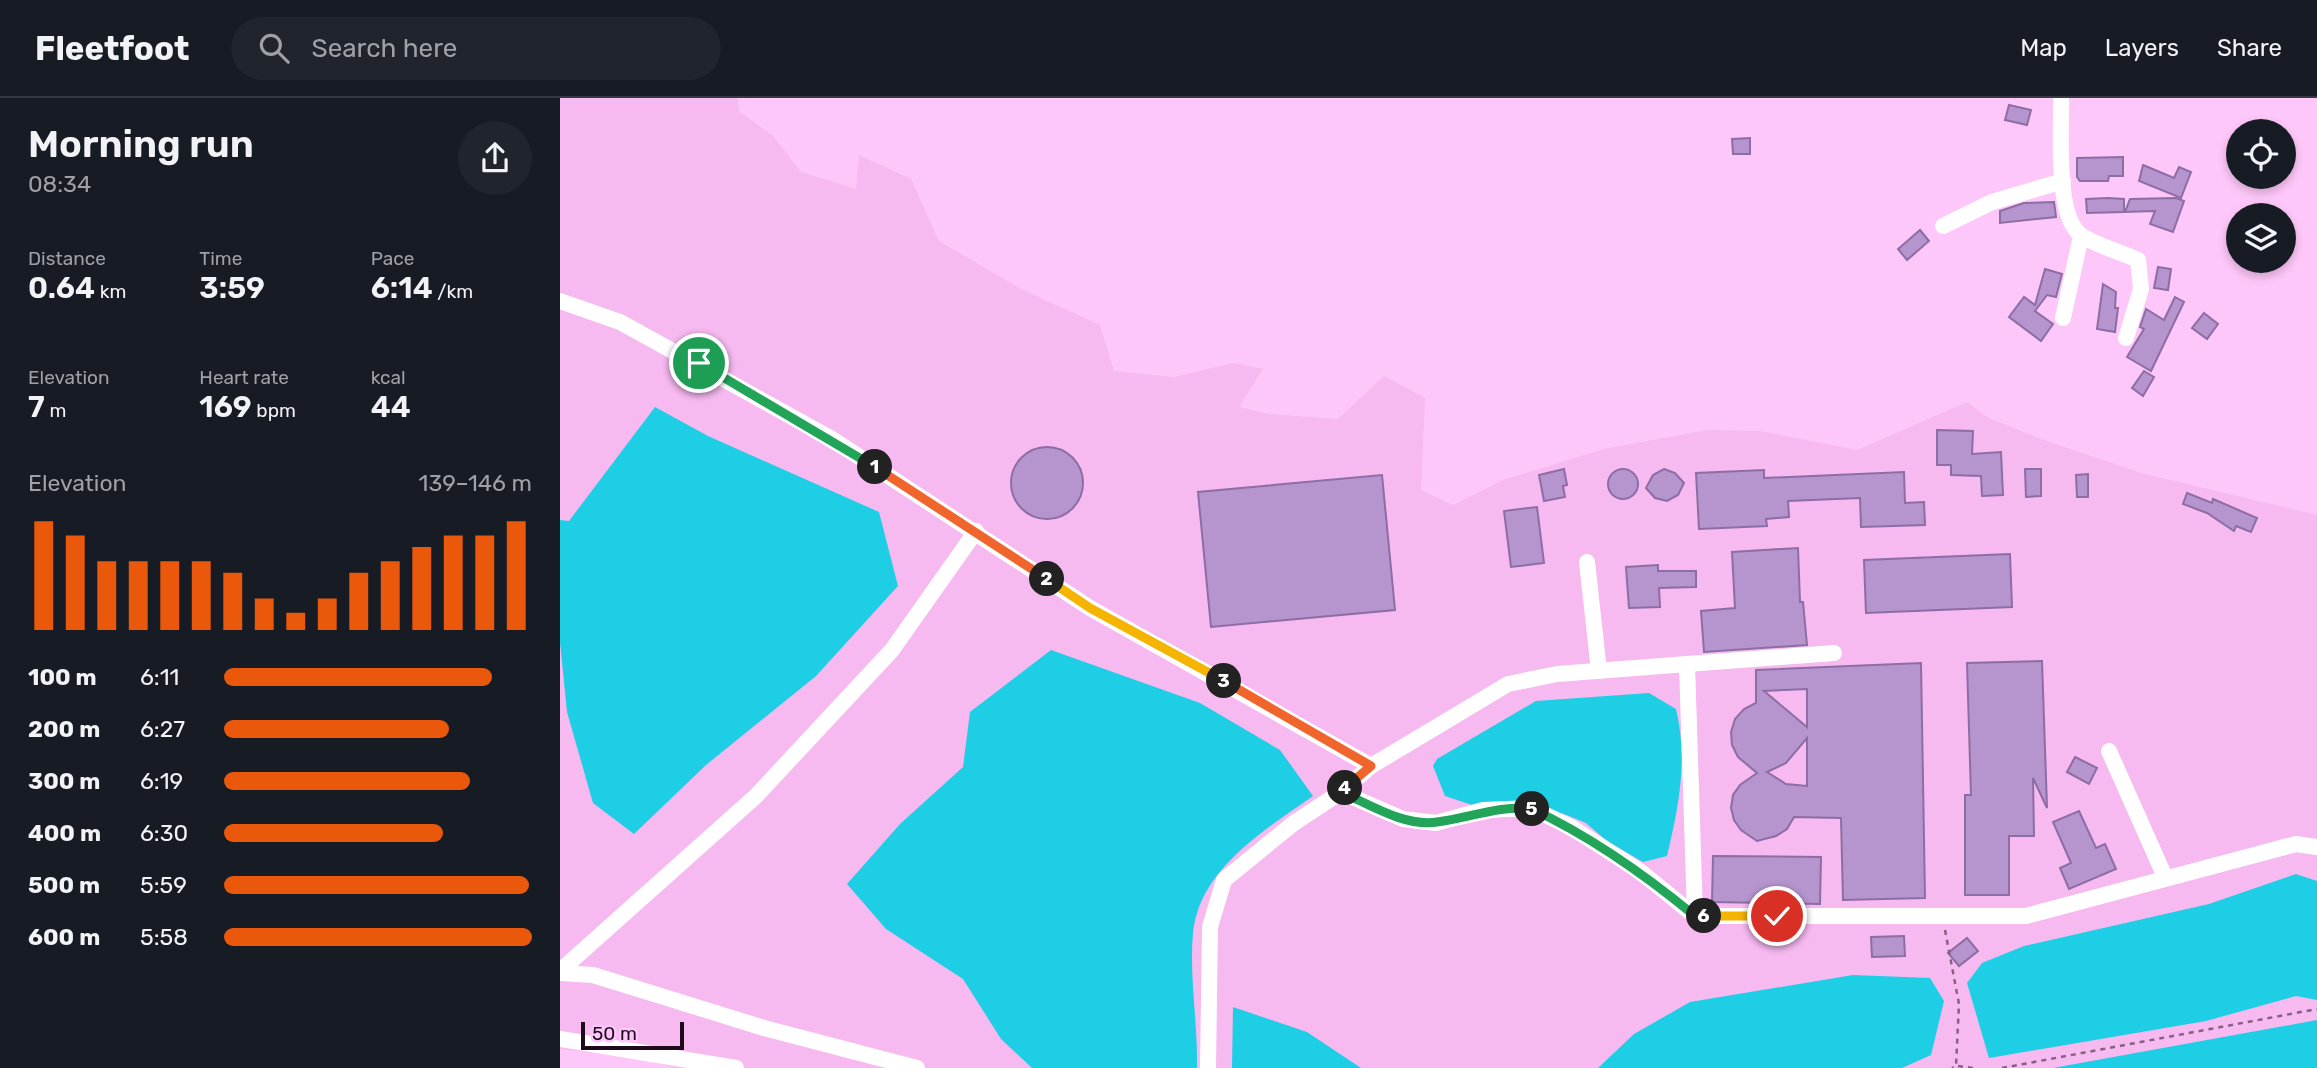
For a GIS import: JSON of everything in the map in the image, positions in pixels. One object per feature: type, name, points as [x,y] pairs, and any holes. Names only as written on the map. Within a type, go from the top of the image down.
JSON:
[{"type":"street","points":[[2061,98],[2063,181],[2069,219],[2081,236],[2138,260],[2141,289],[2126,338]]},
{"type":"street","points":[[1944,226],[1992,202],[2063,181]]},
{"type":"street","points":[[2063,318],[2081,236]]},
{"type":"street","points":[[560,301],[621,322],[832,439],[1090,608],[1371,766]]},
{"type":"street","points":[[560,972],[756,796],[892,650],[976,531]]},
{"type":"street","points":[[1587,562],[1599,671]]},
{"type":"street","points":[[1208,1068],[1210,928],[1224,880],[1294,822],[1341,792],[1371,766],[1508,684],[1557,674],[1834,653]]},
{"type":"street","points":[[1687,664],[1695,916]]},
{"type":"street","points":[[2109,751],[2165,877]]},
{"type":"street","points":[[1341,792],[1403,819],[1436,823],[1483,810],[1531,808],[1571,827],[1641,872],[1695,916],[2026,916],[2296,844],[2317,847]]},
{"type":"street","points":[[560,972],[593,975],[764,1028],[917,1068]]},
{"type":"street","points":[[560,1039],[736,1068]]},
{"type":"path","points":[[1942,916],[1959,1004],[1955,1067],[1973,1068]]},
{"type":"path","points":[[2001,1068],[2317,1009]]},
{"type":"shaded area","points":[[560,98],[737,98],[740,112],[773,136],[801,172],[856,189],[859,155],[911,179],[939,241],[1023,290],[1100,325],[1114,371],[1174,377],[1234,363],[1263,369],[1239,407],[1269,414],[1338,419],[1384,376],[1425,398],[1421,490],[1453,505],[1503,480],[1604,449],[1707,430],[1760,431],[1857,450],[1967,402],[1989,418],[2038,438],[2141,473],[2317,515],[2317,1068],[677,1068],[637,1058],[560,1049]]},
{"type":"water","points":[[655,407],[708,436],[879,512],[898,586],[816,676],[706,765],[634,834],[593,803],[567,712],[560,642],[560,520],[569,521]]},
{"type":"water","points":[[1051,650],[1200,703],[1280,750],[1313,796],[1275,822],[1238,853],[1221,870],[1198,910],[1192,949],[1197,1068],[1032,1068],[1001,1039],[963,979],[886,929],[847,884],[900,824],[963,767],[970,712]]},
{"type":"water","points":[[1649,693],[1676,709],[1680,728],[1682,764],[1667,856],[1643,862],[1607,841],[1586,823],[1564,814],[1522,805],[1475,806],[1445,796],[1433,766],[1437,759],[1536,701]]},
{"type":"water","points":[[2296,874],[2317,881],[2317,1000],[2296,996],[2206,1021],[1989,1058],[1967,983],[1982,963],[2024,946],[2209,904]]},
{"type":"water","points":[[1853,975],[1930,978],[1944,1001],[1931,1055],[1902,1068],[1598,1068],[1634,1034],[1690,1002]]},
{"type":"water","points":[[1233,1007],[1307,1032],[1361,1068],[1232,1068]]},
{"type":"water","points":[[2317,1020],[2317,1068],[2053,1068]]},
{"type":"building","points":[[2009,105],[2031,110],[2027,125],[2005,120]]},
{"type":"building","points":[[1750,138],[1750,154],[1733,154],[1732,139]]},
{"type":"building","points":[[2123,157],[2123,176],[2109,176],[2108,181],[2080,181],[2077,177],[2077,158]]},
{"type":"building","points":[[2143,165],[2174,178],[2179,167],[2191,172],[2181,198],[2139,181]]},
{"type":"building","points":[[2176,198],[2184,201],[2173,232],[2150,224],[2155,211],[2125,212],[2130,199]]},
{"type":"building","points":[[2086,199],[2124,199],[2124,212],[2087,213]]},
{"type":"building","points":[[2054,202],[2056,217],[2000,223],[2000,211],[2024,203]]},
{"type":"building","points":[[1920,230],[1929,241],[1907,260],[1898,249]]},
{"type":"building","points":[[2158,267],[2171,269],[2168,290],[2154,288]]},
{"type":"building","points":[[2045,269],[2062,274],[2056,297],[2047,295],[2035,311],[2053,324],[2041,341],[2009,317],[2024,297],[2035,305]]},
{"type":"building","points":[[2103,284],[2116,292],[2115,308],[2118,308],[2115,332],[2097,329]]},
{"type":"building","points":[[2175,297],[2184,302],[2151,371],[2127,357],[2144,329],[2140,327],[2146,309],[2164,320]]},
{"type":"building","points":[[2204,313],[2218,324],[2207,339],[2192,328]]},
{"type":"building","points":[[2144,371],[2154,377],[2143,396],[2132,388]]},
{"type":"building","points":[[1937,430],[1973,431],[1972,454],[2001,452],[2003,495],[1982,496],[1981,476],[1951,475],[1951,465],[1937,465]]},
{"type":"building","points":[[1054,447],[1073,457],[1081,469],[1081,497],[1073,509],[1061,517],[1040,519],[1021,509],[1013,497],[1011,476],[1021,457],[1033,449]]},
{"type":"building","points":[[1564,469],[1567,485],[1563,486],[1565,497],[1544,501],[1539,475]]},
{"type":"building","points":[[1623,469],[1629,470],[1637,478],[1637,490],[1629,498],[1623,499],[1617,498],[1609,490],[1608,484],[1609,478],[1617,470]]},
{"type":"building","points":[[1664,469],[1675,473],[1684,483],[1678,495],[1667,501],[1655,498],[1646,488],[1653,475]]},
{"type":"building","points":[[2025,469],[2041,469],[2041,496],[2026,497]]},
{"type":"building","points":[[1764,470],[1764,478],[1904,472],[1905,503],[1924,502],[1925,525],[1861,527],[1860,498],[1788,501],[1789,517],[1766,519],[1767,526],[1699,529],[1696,473]]},
{"type":"building","points":[[2088,474],[2088,497],[2077,497],[2076,475]]},
{"type":"building","points":[[1382,475],[1395,610],[1211,627],[1198,492]]},
{"type":"building","points":[[2187,493],[2212,503],[2213,499],[2257,518],[2251,532],[2236,526],[2234,531],[2207,513],[2183,504]]},
{"type":"building","points":[[1537,507],[1544,563],[1511,567],[1504,511]]},
{"type":"building","points":[[1798,548],[1800,602],[1803,602],[1807,645],[1704,652],[1701,611],[1735,608],[1732,552]]},
{"type":"building","points":[[2010,554],[2012,607],[1866,613],[1864,560]]},
{"type":"building","points":[[1658,565],[1658,571],[1696,571],[1696,587],[1659,588],[1660,607],[1629,608],[1626,567]]},
{"type":"building","points":[[2042,661],[2047,808],[2033,778],[2034,836],[2009,836],[2009,895],[1965,895],[1965,795],[1971,795],[1967,663]]},
{"type":"building","points":[[1921,663],[1925,898],[1843,900],[1841,818],[1794,817],[1787,829],[1776,836],[1757,841],[1741,830],[1734,820],[1731,808],[1733,795],[1740,785],[1757,773],[1738,757],[1732,745],[1731,732],[1735,719],[1744,709],[1756,703],[1756,670]],"holes":[[[1807,689],[1807,727],[1764,691]],[[1807,738],[1807,786],[1786,784],[1767,772],[1786,763]]]},
{"type":"building","points":[[2075,757],[2097,768],[2089,784],[2067,772]]},
{"type":"building","points":[[2079,811],[2096,848],[2105,844],[2116,869],[2069,889],[2060,868],[2071,863],[2053,822]]},
{"type":"building","points":[[1713,856],[1821,857],[1820,904],[1712,902]]},
{"type":"building","points":[[1904,936],[1905,956],[1872,957],[1871,937]]},
{"type":"building","points":[[1967,938],[1978,951],[1959,966],[1948,953]]},
{"type":"route","points":[[699,363],[832,439],[1090,608],[1371,766],[1341,792],[1403,819],[1436,823],[1483,810],[1531,808],[1571,827],[1641,872],[1695,916],[1777,916]]}]
